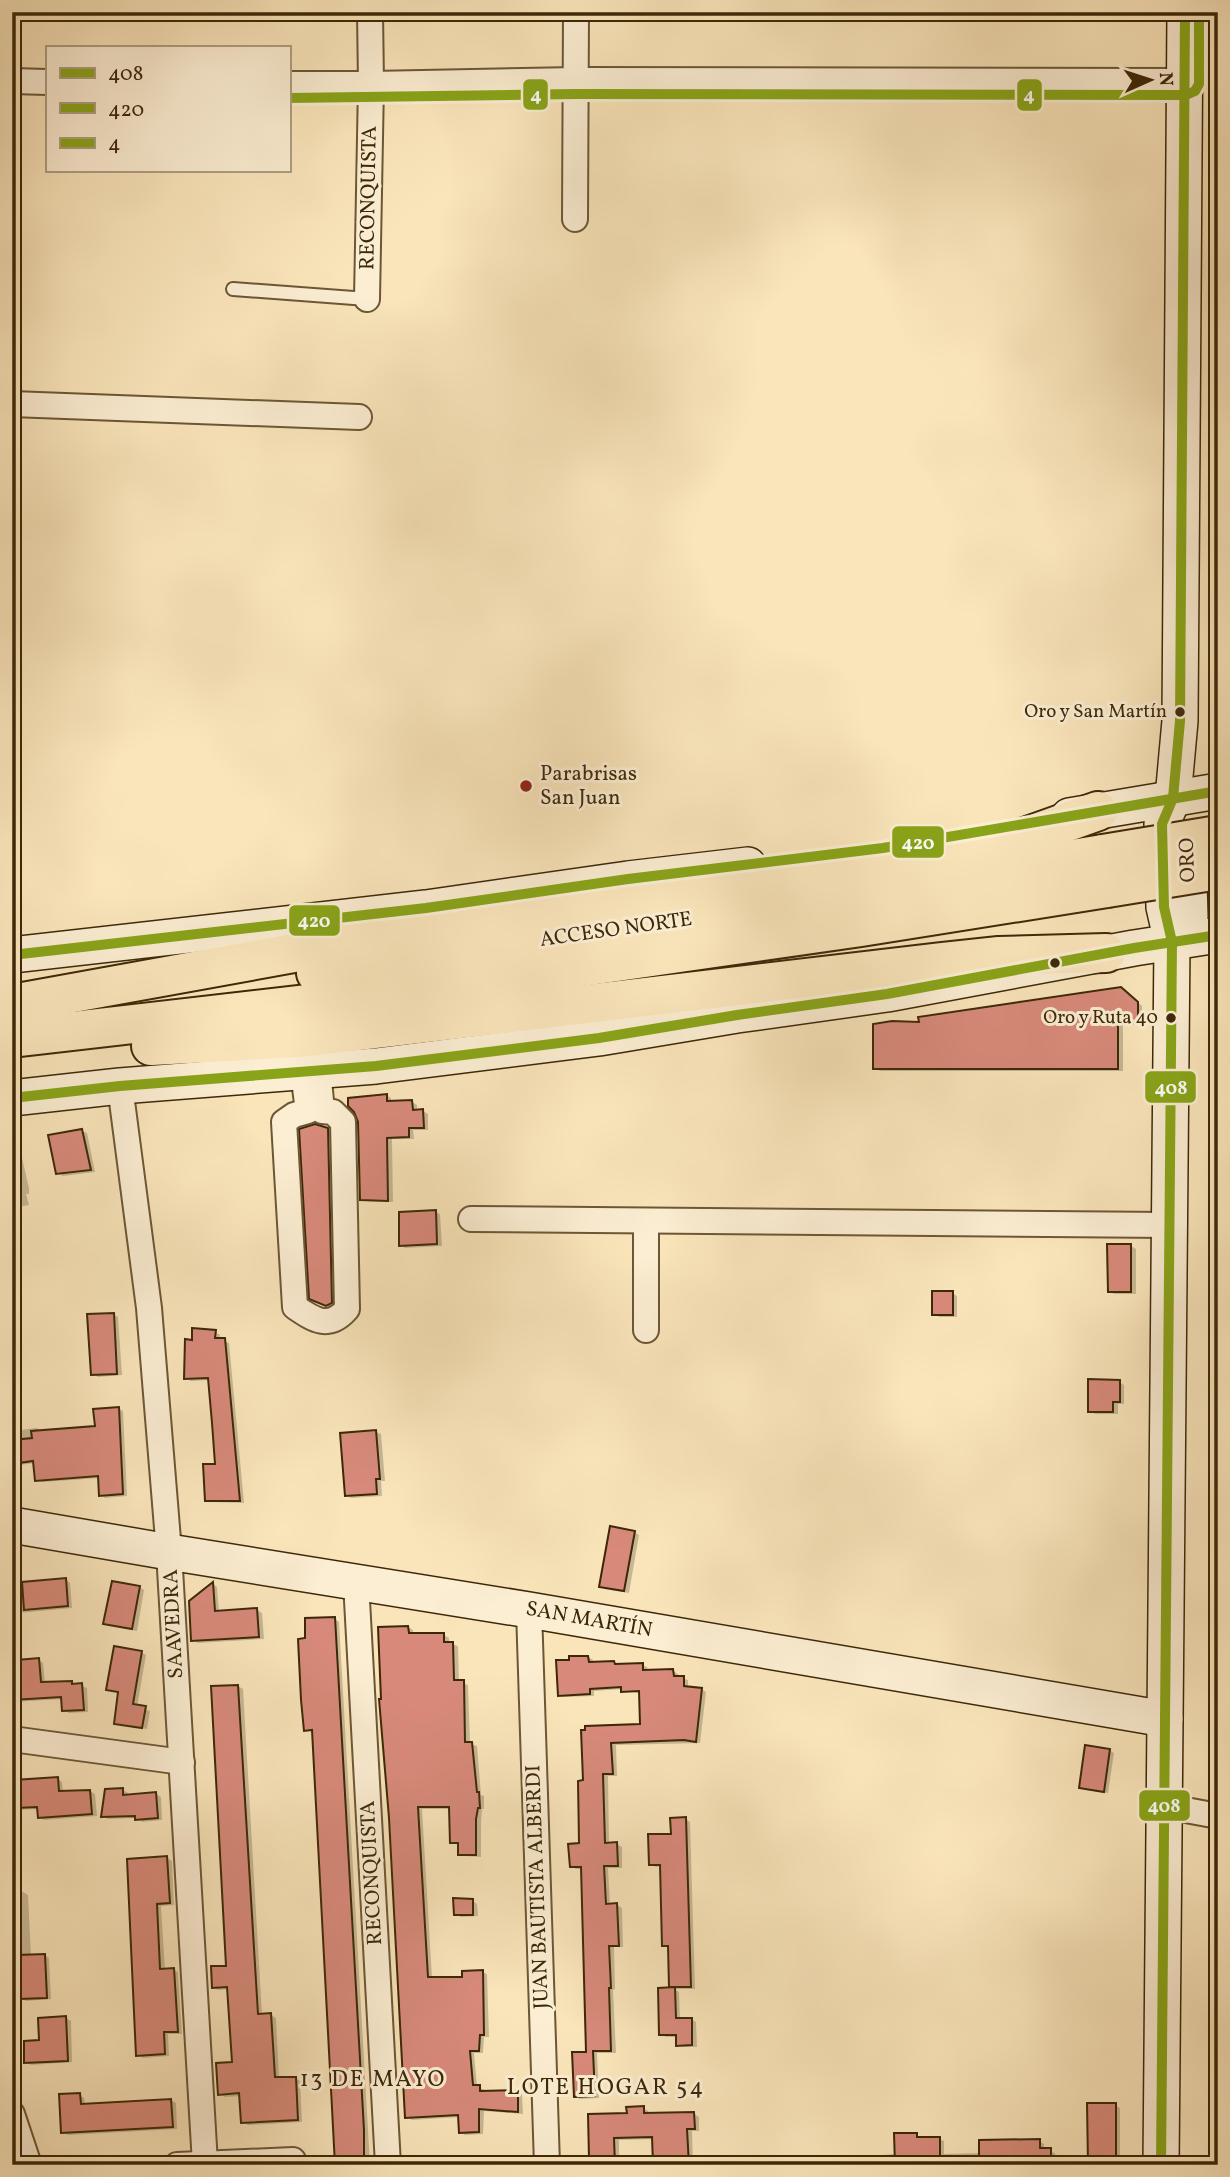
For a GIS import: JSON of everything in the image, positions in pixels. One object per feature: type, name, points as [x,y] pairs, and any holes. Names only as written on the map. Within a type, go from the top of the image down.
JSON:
[{"type":"highway","points":[[12,1005],[476,920],[690,892],[993,846],[1098,811]]},
{"type":"highway","name":"ACCESO NORTE","points":[[12,1038],[393,993],[835,931],[1105,871],[1218,835]]},
{"type":"highway","name":"ACCESO NORTE","points":[[12,1005],[254,981],[394,963],[857,895],[1105,871],[1218,870]]},
{"type":"highway","points":[[12,1050],[300,1038],[941,962],[999,956],[1107,953]]},
{"type":"street","name":"RECONQUISTA","points":[[367,299],[370,12]]},
{"type":"street","points":[[575,219],[576,12]]},
{"type":"street","name":"ORO","points":[[1161,2165],[1172,942],[1164,907],[1162,824],[1173,798],[1180,722],[1185,12]]},
{"type":"street","points":[[290,84],[371,85],[577,80],[1185,81]]},
{"type":"street","points":[[12,81],[46,82]]},
{"type":"street","points":[[12,404],[359,417]]},
{"type":"street","points":[[12,955],[426,908],[628,879],[896,846],[1218,791]]},
{"type":"street","points":[[12,1098],[120,1086],[376,1066],[599,1038],[737,1015],[887,995],[1218,935]]},
{"type":"street","points":[[310,1071],[322,1111],[333,1112],[343,1122],[347,1309],[340,1318],[331,1321],[313,1320],[295,1307],[284,1122],[294,1115],[308,1111],[310,1071]]},
{"type":"street","name":"SAAVEDRA","points":[[120,1086],[149,1308],[169,1552],[205,2164]]},
{"type":"street","points":[[471,1219],[1170,1224]]},
{"type":"street","points":[[646,1221],[646,1330]]},
{"type":"street","name":"SAN MARTÍN","points":[[12,1525],[1165,1719]]},
{"type":"street","name":"RECONQUISTA","points":[[356,1582],[388,2165]]},
{"type":"street","name":"JUAN BAUTISTA ALBERDI","points":[[529,1610],[547,2165]]},
{"type":"street","points":[[12,1739],[182,1762]]},
{"type":"street","points":[[1164,1806],[1218,1816]]},
{"type":"street","points":[[12,2114],[29,2165]]},
{"type":"street","points":[[177,2165],[293,2160]]},
{"type":"lane","points":[[233,289],[367,299]]},
{"type":"building","points":[[1121,987],[1138,1002],[1138,1023],[1118,1023],[1118,1069],[873,1069],[873,1024],[892,1021],[919,1022],[918,1017]]},
{"type":"building","points":[[387,1094],[387,1101],[412,1100],[413,1110],[423,1109],[424,1128],[409,1128],[409,1137],[387,1138],[388,1201],[360,1200],[358,1122],[348,1106],[348,1098]]},
{"type":"building","points":[[315,1124],[328,1128],[332,1303],[326,1306],[309,1299],[299,1129]]},
{"type":"building","points":[[82,1129],[91,1170],[56,1174],[48,1135]]},
{"type":"building","points":[[436,1210],[437,1244],[399,1246],[399,1212]]},
{"type":"building","points":[[1107,1244],[1131,1244],[1131,1292],[1108,1292]]},
{"type":"building","points":[[932,1291],[953,1291],[953,1315],[932,1315]]},
{"type":"building","points":[[114,1313],[117,1374],[91,1375],[87,1314]]},
{"type":"building","points":[[192,1328],[216,1330],[215,1338],[225,1338],[240,1501],[205,1501],[203,1464],[215,1464],[212,1423],[208,1378],[184,1379],[185,1339],[192,1340]]},
{"type":"building","points":[[1088,1379],[1120,1380],[1120,1402],[1113,1402],[1113,1412],[1088,1412]]},
{"type":"building","points":[[119,1407],[123,1494],[99,1496],[98,1476],[35,1481],[33,1461],[12,1464],[12,1440],[32,1438],[31,1431],[95,1426],[93,1409]]},
{"type":"building","points":[[376,1430],[380,1479],[376,1479],[377,1494],[345,1496],[340,1433]]},
{"type":"building","points":[[610,1526],[635,1531],[624,1591],[599,1587]]},
{"type":"building","points":[[66,1578],[68,1606],[24,1610],[22,1582]]},
{"type":"building","points":[[112,1581],[140,1586],[132,1629],[103,1624]]},
{"type":"building","points":[[213,1582],[215,1611],[257,1608],[259,1637],[191,1641],[189,1601]]},
{"type":"building","points":[[335,1617],[364,2165],[335,2165],[312,1730],[304,1731],[301,1700],[298,1639],[305,1638],[305,1618]]},
{"type":"building","points":[[408,1626],[409,1633],[444,1633],[444,1642],[453,1642],[454,1680],[464,1680],[465,1742],[472,1742],[479,1792],[476,1855],[458,1855],[458,1843],[450,1843],[449,1807],[418,1807],[428,1977],[462,1977],[462,1971],[483,1970],[484,2035],[480,2035],[479,2051],[470,2051],[473,2085],[480,2085],[480,2091],[518,2090],[518,2112],[479,2109],[479,2132],[459,2133],[458,2115],[405,2118],[389,1818],[379,1699],[378,1627]]},
{"type":"building","points":[[114,1646],[142,1651],[133,1704],[146,1706],[142,1728],[114,1724],[118,1692],[106,1690]]},
{"type":"building","points":[[569,1656],[588,1656],[589,1662],[643,1663],[643,1670],[673,1669],[674,1676],[684,1676],[684,1686],[702,1688],[696,1742],[684,1740],[611,1743],[613,1774],[603,1774],[605,1843],[617,1842],[618,1866],[604,1866],[606,1904],[617,1903],[619,1946],[609,1946],[611,2051],[593,2051],[595,2096],[574,2097],[572,2052],[586,2052],[581,1867],[570,1867],[568,1844],[579,1843],[578,1781],[583,1780],[581,1730],[585,1730],[585,1726],[640,1724],[639,1691],[621,1692],[621,1687],[590,1689],[590,1694],[558,1696],[556,1660],[569,1660]]},
{"type":"building","points":[[39,1658],[41,1682],[82,1683],[84,1710],[62,1711],[61,1697],[12,1700],[12,1673],[18,1673],[17,1660]]},
{"type":"building","points":[[238,1685],[258,2014],[271,2013],[275,2077],[296,2077],[298,2120],[241,2123],[239,2093],[218,2095],[216,2063],[232,2062],[227,1987],[212,1988],[211,1966],[226,1966],[211,1686]]},
{"type":"building","points":[[1085,1745],[1110,1749],[1104,1792],[1079,1788]]},
{"type":"building","points":[[58,1777],[59,1791],[90,1790],[92,1814],[38,1818],[37,1807],[16,1808],[14,1780]]},
{"type":"building","points":[[123,1788],[123,1795],[156,1792],[158,1818],[135,1820],[135,1816],[101,1817],[105,1789]]},
{"type":"building","points":[[686,1817],[691,1987],[669,1987],[668,1946],[662,1946],[660,1865],[649,1865],[648,1834],[671,1834],[670,1818]]},
{"type":"building","points":[[167,1856],[170,1903],[157,1904],[160,1969],[174,1968],[178,2032],[164,2032],[165,2054],[136,2056],[127,1859]]},
{"type":"building","points":[[453,1898],[473,1899],[473,1915],[454,1915]]},
{"type":"building","points":[[45,1954],[47,1998],[19,1999],[17,1955]]},
{"type":"building","points":[[675,1987],[676,2018],[692,2018],[692,2045],[676,2046],[676,2035],[659,2035],[658,1988]]},
{"type":"building","points":[[66,2016],[68,2061],[24,2063],[24,2041],[39,2040],[38,2018]]},
{"type":"building","points":[[80,2093],[81,2104],[171,2099],[173,2127],[61,2133],[59,2094]]},
{"type":"building","points":[[1087,2103],[1116,2103],[1116,2165],[1088,2165]]},
{"type":"building","points":[[644,2106],[644,2113],[694,2112],[695,2129],[687,2129],[689,2165],[653,2164],[652,2137],[614,2138],[615,2165],[594,2165],[593,2157],[589,2158],[588,2114],[627,2113],[626,2107]]},
{"type":"building","points":[[894,2133],[940,2137],[940,2165],[895,2165]]},
{"type":"building","points":[[1040,2139],[1040,2148],[1051,2148],[1051,2165],[979,2165],[979,2140]]},
{"type":"transit line","name":"408","points":[[1161,2165],[1172,942],[1164,907],[1162,824],[1173,798],[1180,721],[1185,12]]},
{"type":"transit line","name":"4","points":[[290,98],[577,94],[1186,95],[1195,91],[1199,84],[1199,12]]},
{"type":"transit line","name":"420","points":[[12,955],[426,908],[628,879],[883,848],[1218,791]]},
{"type":"transit line","name":"420","points":[[12,1098],[120,1086],[376,1066],[599,1038],[887,994],[1218,935]]},
{"type":"place","name":"Oro y San Martín","points":[[1180,712]]},
{"type":"place","name":"Parabrisas San Juan","points":[[526,786]]},
{"type":"place","name":"Oro y Ruta 40","points":[[1171,1018]]},
{"type":"district","name":"13 DE MAYO","points":[[373,2080]]},
{"type":"district","name":"LOTE HOGAR 54","points":[[606,2088]]}]
